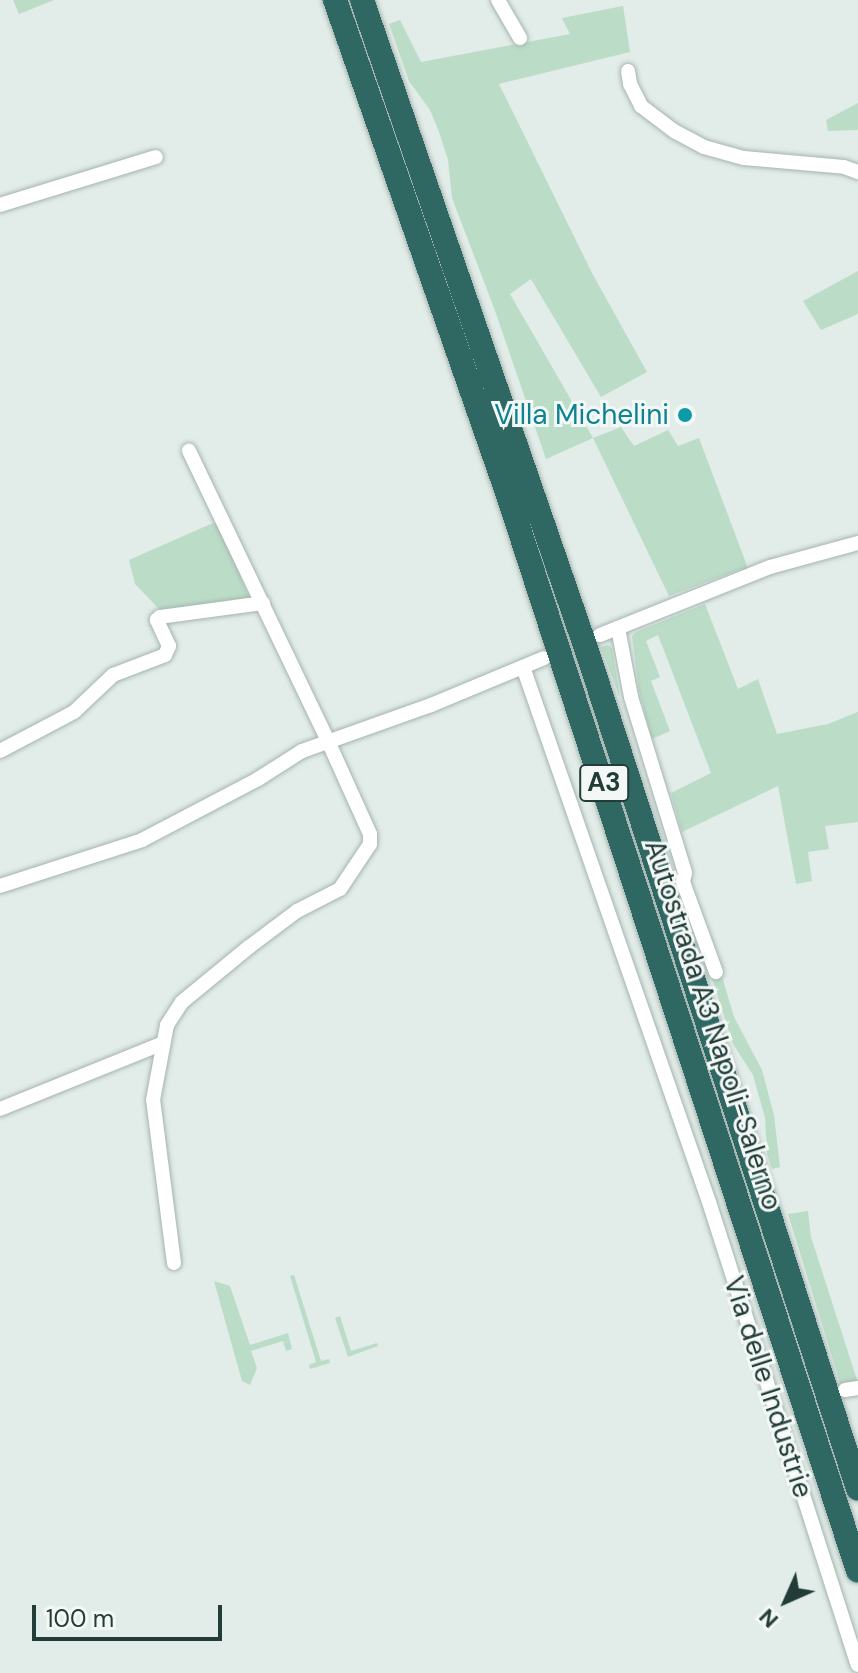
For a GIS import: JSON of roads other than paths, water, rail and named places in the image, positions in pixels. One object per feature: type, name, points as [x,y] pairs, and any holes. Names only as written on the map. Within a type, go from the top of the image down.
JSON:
[{"type":"highway","name":"Autostrada A3 Napoli-Salerno","points":[[335,0],[546,609],[858,1571]]},
{"type":"highway","name":"Autostrada A3 Napoli-Salerno","points":[[362,0],[589,657],[858,1489]]},
{"type":"street","points":[[498,0],[520,38]]},
{"type":"street","points":[[628,71],[630,84],[641,106],[674,131],[704,147],[744,158],[844,167],[858,172]]},
{"type":"street","points":[[0,205],[156,157]]},
{"type":"street","points":[[174,1263],[153,1100],[167,1025],[182,1002],[281,922],[340,889],[367,852],[370,834],[189,451]]},
{"type":"street","points":[[600,635],[770,567],[858,543]]},
{"type":"street","points":[[0,751],[74,712],[113,675],[165,655],[169,646],[157,620],[160,617],[263,603]]},
{"type":"street","points":[[618,628],[631,697],[685,873],[683,882],[716,972]]},
{"type":"street","points":[[0,886],[142,840],[258,779],[302,751],[407,714],[544,658]]},
{"type":"street","name":"Via delle Industrie","points":[[523,667],[677,1109],[858,1665]]},
{"type":"street","points":[[0,1109],[163,1043]]},
{"type":"place","name":"Villa Michelini","points":[[685,415]]}]
